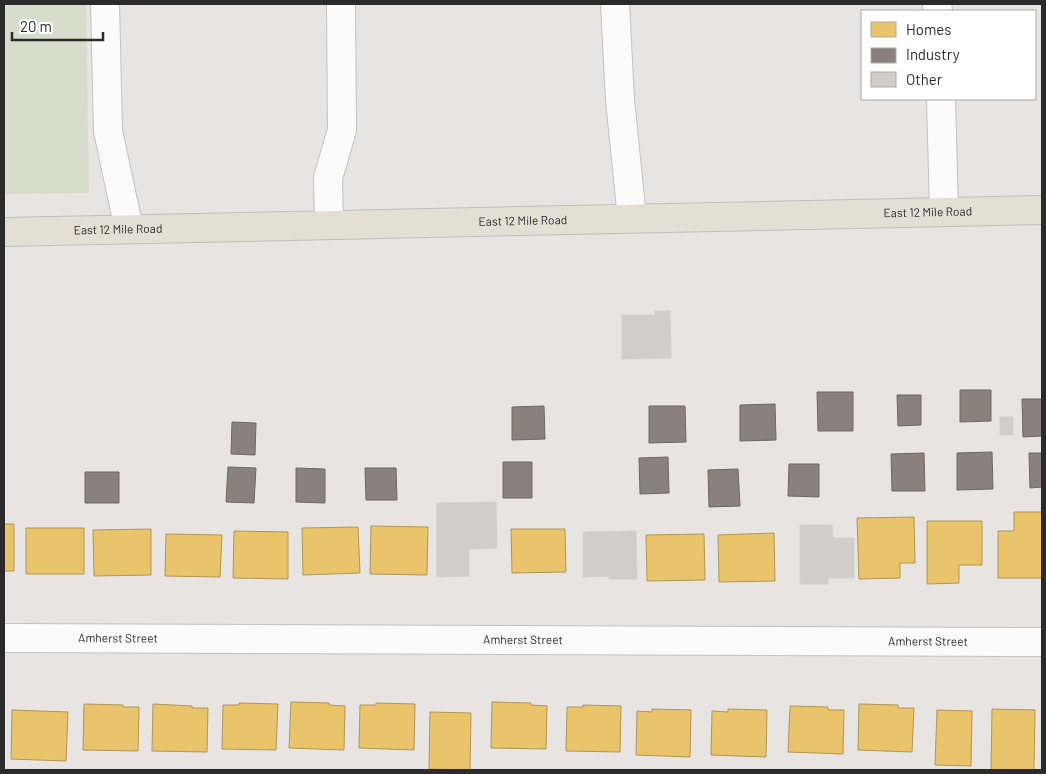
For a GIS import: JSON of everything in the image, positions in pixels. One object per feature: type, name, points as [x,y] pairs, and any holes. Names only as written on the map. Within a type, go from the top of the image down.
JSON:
[{"type":"main road","name":"East 12 Mile Road","points":[[4,232],[1042,210]]},
{"type":"street","points":[[105,4],[108,131],[129,230]]},
{"type":"street","points":[[329,225],[328,178],[342,130],[341,4]]},
{"type":"street","points":[[614,4],[620,100],[632,218]]},
{"type":"street","points":[[941,100],[944,212]]},
{"type":"street","name":"Amherst Street","points":[[4,638],[1042,642]]},
{"type":"green space","points":[[4,4],[86,4],[89,193],[4,194]]},
{"type":"building: Homes","points":[[1014,512],[1042,512],[1042,578],[998,578],[998,531],[1014,531]]},
{"type":"building: Homes","points":[[914,517],[915,563],[900,563],[900,578],[859,579],[857,518]]},
{"type":"building: Homes","points":[[927,521],[982,521],[982,565],[959,565],[959,583],[927,584]]},
{"type":"building: Homes","points":[[4,524],[14,524],[14,571],[4,571]]},
{"type":"building: Homes","points":[[371,526],[428,527],[427,575],[370,574]]},
{"type":"building: Homes","points":[[358,527],[360,573],[303,575],[302,528]]},
{"type":"building: Homes","points":[[26,528],[84,528],[84,574],[26,574]]},
{"type":"building: Homes","points":[[151,529],[151,575],[94,576],[93,530]]},
{"type":"building: Homes","points":[[511,529],[565,529],[566,572],[512,573]]},
{"type":"building: Homes","points":[[234,531],[288,532],[288,579],[233,578]]},
{"type":"building: Homes","points":[[774,533],[775,581],[719,582],[718,535]]},
{"type":"building: Homes","points":[[166,534],[222,535],[220,577],[165,576]]},
{"type":"building: Homes","points":[[704,534],[705,580],[647,581],[646,535]]},
{"type":"building: Homes","points":[[291,702],[329,703],[329,705],[345,706],[344,750],[289,748]]},
{"type":"building: Homes","points":[[492,702],[531,703],[531,705],[547,706],[546,749],[491,748]]},
{"type":"building: Homes","points":[[239,703],[278,704],[276,750],[222,749],[223,705],[239,705]]},
{"type":"building: Homes","points":[[376,703],[415,704],[414,750],[359,748],[360,705],[376,705]]},
{"type":"building: Homes","points":[[84,704],[139,707],[138,751],[83,750]]},
{"type":"building: Homes","points":[[153,704],[208,708],[207,752],[152,751]]},
{"type":"building: Homes","points":[[859,704],[898,705],[898,708],[914,708],[912,752],[858,750]]},
{"type":"building: Homes","points":[[583,705],[621,706],[620,752],[566,751],[567,707],[583,707]]},
{"type":"building: Homes","points":[[790,706],[828,707],[828,710],[844,710],[843,754],[788,752]]},
{"type":"building: Homes","points":[[652,709],[691,710],[690,757],[636,755],[637,711],[652,712]]},
{"type":"building: Homes","points":[[728,709],[767,710],[766,757],[711,755],[712,711],[728,712]]},
{"type":"building: Homes","points":[[992,709],[1035,710],[1034,770],[991,770]]},
{"type":"building: Homes","points":[[12,710],[68,712],[66,761],[11,759]]},
{"type":"building: Homes","points":[[937,710],[972,711],[971,766],[935,765]]},
{"type":"building: Homes","points":[[430,712],[471,713],[470,770],[429,769]]},
{"type":"building: Industry","points":[[960,390],[991,390],[991,421],[960,422]]},
{"type":"building: Industry","points":[[817,392],[853,392],[853,431],[818,431]]},
{"type":"building: Industry","points":[[897,395],[921,395],[921,425],[898,426]]},
{"type":"building: Industry","points":[[1022,399],[1042,399],[1042,436],[1023,437]]},
{"type":"building: Industry","points":[[775,404],[776,440],[740,441],[740,405]]},
{"type":"building: Industry","points":[[544,406],[545,439],[512,440],[512,407]]},
{"type":"building: Industry","points":[[649,406],[685,406],[686,442],[649,443]]},
{"type":"building: Industry","points":[[232,422],[256,423],[255,455],[231,454]]},
{"type":"building: Industry","points":[[992,452],[993,489],[957,490],[957,453]]},
{"type":"building: Industry","points":[[924,453],[925,491],[892,491],[891,454]]},
{"type":"building: Industry","points":[[1029,453],[1042,453],[1042,487],[1030,488]]},
{"type":"building: Industry","points":[[668,457],[669,493],[640,494],[639,458]]},
{"type":"building: Industry","points":[[503,462],[532,462],[532,498],[503,498]]},
{"type":"building: Industry","points":[[789,464],[819,464],[819,497],[788,496]]},
{"type":"building: Industry","points":[[228,467],[256,468],[254,503],[226,502]]},
{"type":"building: Industry","points":[[296,468],[325,469],[325,503],[296,502]]},
{"type":"building: Industry","points":[[365,468],[396,468],[397,500],[366,500]]},
{"type":"building: Industry","points":[[738,469],[740,506],[709,507],[708,470]]},
{"type":"building: Industry","points":[[85,472],[119,472],[119,503],[85,503]]},
{"type":"building: Other","points":[[655,311],[670,311],[671,358],[622,359],[622,315],[655,315]]},
{"type":"building: Other","points":[[1000,417],[1013,417],[1013,435],[1000,435]]},
{"type":"building: Other","points":[[496,502],[497,548],[469,549],[469,576],[437,577],[437,503]]},
{"type":"building: Other","points":[[800,525],[832,525],[833,538],[854,538],[854,578],[828,578],[828,584],[800,584]]},
{"type":"building: Other","points":[[636,531],[637,579],[609,579],[609,576],[583,577],[583,532]]}]
